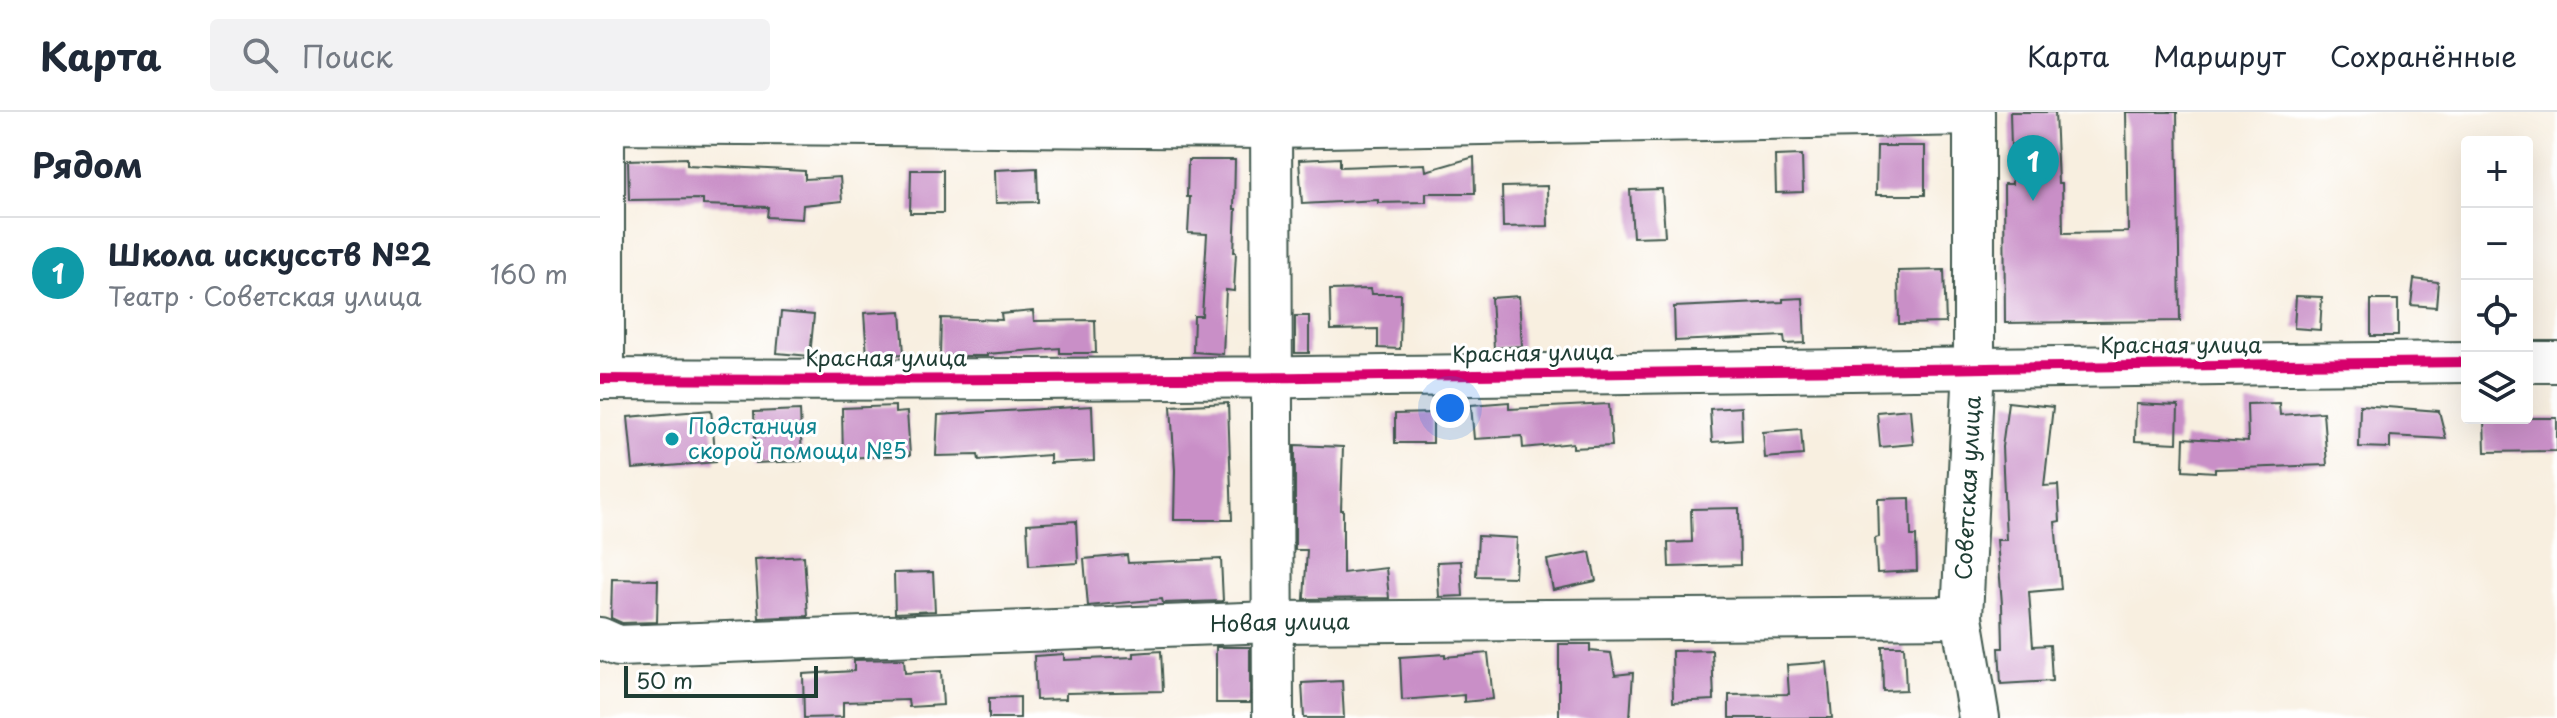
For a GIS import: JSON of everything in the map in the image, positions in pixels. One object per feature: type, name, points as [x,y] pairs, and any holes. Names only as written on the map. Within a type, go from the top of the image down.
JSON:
[{"type":"street","points":[[602,379],[603,121],[1271,120],[1974,113]]},
{"type":"street","name":"Советская улица","points":[[1974,113],[1974,366],[1962,617],[1979,718]]},
{"type":"street","points":[[1271,120],[1273,718]]},
{"type":"street","name":"Красная улица","points":[[602,379],[1271,377],[2461,362]]},
{"type":"street","points":[[2533,362],[2557,362]]},
{"type":"street","name":"Новая улица","points":[[600,638],[618,646],[1272,622],[1962,617]]},
{"type":"building","points":[[2010,112],[2055,112],[2063,233],[2128,232],[2126,112],[2177,112],[2180,321],[2005,323],[2004,184],[2012,184]]},
{"type":"building","points":[[1877,146],[1925,146],[1925,195],[1876,195]]},
{"type":"building","points":[[1802,155],[1803,192],[1776,193],[1775,156]]},
{"type":"building","points":[[1474,157],[1475,193],[1426,193],[1426,202],[1378,203],[1378,200],[1302,204],[1299,160],[1340,158],[1340,167],[1425,164],[1426,171]]},
{"type":"building","points":[[687,158],[687,165],[805,171],[805,179],[840,177],[842,201],[803,205],[802,219],[767,217],[768,207],[703,205],[703,199],[629,200],[628,160]]},
{"type":"building","points":[[1188,160],[1235,160],[1234,291],[1226,290],[1223,354],[1193,352],[1194,316],[1202,316],[1207,234],[1188,233]]},
{"type":"building","points":[[1037,168],[1038,202],[996,203],[995,170]]},
{"type":"building","points":[[911,170],[943,170],[943,213],[910,213]]},
{"type":"building","points":[[1547,186],[1548,226],[1503,227],[1502,187]]},
{"type":"building","points":[[1662,189],[1665,236],[1633,237],[1630,190]]},
{"type":"building","points":[[1944,270],[1946,323],[1899,324],[1898,271]]},
{"type":"building","points":[[2414,279],[2438,282],[2436,307],[2411,305]]},
{"type":"building","points":[[1370,289],[1371,294],[1401,294],[1400,349],[1378,348],[1378,329],[1331,330],[1330,290]]},
{"type":"building","points":[[1519,296],[1522,346],[1494,348],[1491,298]]},
{"type":"building","points":[[2296,296],[2322,297],[2320,330],[2294,328]]},
{"type":"building","points":[[1803,298],[1805,343],[1785,344],[1784,336],[1675,341],[1674,307],[1783,302],[1783,299]]},
{"type":"building","points":[[2371,300],[2398,300],[2398,336],[2371,336]]},
{"type":"building","points":[[901,311],[904,354],[867,356],[864,313]]},
{"type":"building","points":[[1033,311],[1034,321],[1095,320],[1096,353],[1060,353],[1060,348],[987,356],[940,356],[941,318],[1002,320],[1001,314]]},
{"type":"building","points":[[781,312],[814,315],[810,356],[777,353]]},
{"type":"building","points":[[1295,316],[1309,316],[1309,353],[1295,353]]},
{"type":"building","points":[[1509,402],[1509,409],[1609,404],[1612,446],[1573,448],[1573,443],[1523,448],[1522,436],[1474,439],[1471,405]]},
{"type":"building","points":[[2008,402],[2053,407],[2044,486],[2058,485],[2060,521],[2055,522],[2061,589],[2029,592],[2033,646],[2050,645],[2052,681],[2001,684],[1999,648],[2003,648],[2002,604],[1997,540],[2006,540],[2002,447]]},
{"type":"building","points":[[1228,403],[1232,520],[1174,520],[1171,406]]},
{"type":"building","points":[[2279,403],[2280,415],[2323,412],[2327,465],[2215,469],[2215,472],[2183,470],[2184,438],[2248,442],[2247,404]]},
{"type":"building","points":[[2136,404],[2178,406],[2177,443],[2135,441]]},
{"type":"building","points":[[2360,405],[2439,411],[2446,439],[2390,436],[2390,448],[2359,447]]},
{"type":"building","points":[[895,406],[895,413],[907,412],[910,455],[843,458],[842,408]]},
{"type":"building","points":[[1092,406],[1094,461],[1050,463],[1050,455],[979,460],[978,455],[936,456],[938,415]]},
{"type":"building","points":[[1741,407],[1742,440],[1712,442],[1710,409]]},
{"type":"building","points":[[1910,409],[1913,444],[1880,447],[1877,412]]},
{"type":"building","name":"Подстанция скорой помощи №5","points":[[711,410],[716,462],[633,469],[628,417]]},
{"type":"building","points":[[800,410],[802,461],[756,463],[754,412]]},
{"type":"building","points":[[1433,413],[1433,443],[1395,443],[1395,414]]},
{"type":"building","points":[[2533,418],[2557,418],[2557,451],[2485,452],[2484,424],[2533,424]]},
{"type":"building","points":[[1801,429],[1803,455],[1765,458],[1763,432]]},
{"type":"building","points":[[1295,445],[1343,447],[1343,573],[1386,568],[1389,598],[1304,599],[1307,550],[1295,550]]},
{"type":"building","points":[[1910,498],[1911,536],[1916,536],[1917,571],[1877,573],[1875,538],[1879,537],[1878,499]]},
{"type":"building","points":[[1739,508],[1740,565],[1669,567],[1668,543],[1692,542],[1691,509]]},
{"type":"building","points":[[1076,521],[1078,563],[1029,566],[1027,524]]},
{"type":"building","points":[[1478,536],[1517,538],[1515,577],[1476,576]]},
{"type":"building","points":[[1590,552],[1596,581],[1553,590],[1547,560]]},
{"type":"building","points":[[1127,555],[1128,563],[1221,559],[1223,601],[1163,603],[1162,599],[1088,606],[1084,559]]},
{"type":"building","points":[[804,556],[808,616],[759,618],[755,559]]},
{"type":"building","points":[[1461,561],[1463,596],[1439,597],[1437,562]]},
{"type":"building","points":[[933,572],[935,611],[895,613],[894,573]]},
{"type":"building","points":[[612,579],[658,580],[657,622],[622,623],[611,618]]},
{"type":"building","points":[[1559,644],[1590,644],[1590,651],[1611,653],[1615,675],[1633,673],[1630,718],[1559,718]]},
{"type":"building","points":[[1882,646],[1904,646],[1906,690],[1883,691]]},
{"type":"building","points":[[1216,647],[1250,647],[1250,703],[1216,703]]},
{"type":"building","points":[[1712,650],[1714,700],[1673,702],[1672,651]]},
{"type":"building","points":[[1161,651],[1163,691],[1066,693],[1066,699],[1036,700],[1034,656],[1064,654],[1064,660],[1134,657],[1134,653]]},
{"type":"building","points":[[1488,653],[1493,699],[1464,702],[1464,695],[1402,700],[1400,657]]},
{"type":"building","points":[[904,659],[905,673],[941,671],[943,705],[909,707],[908,700],[843,702],[843,717],[804,718],[803,674],[854,671],[854,660]]},
{"type":"building","points":[[1827,662],[1832,718],[1729,718],[1729,695],[1789,694],[1787,665]]},
{"type":"building","points":[[1342,681],[1344,718],[1304,718],[1302,683]]},
{"type":"building","points":[[1020,697],[1020,718],[989,718],[989,698]]},
{"type":"cycle path","points":[[600,379],[1300,377],[2461,362]]},
{"type":"place","name":"Школа искусств №2","points":[[2033,201]]},
{"type":"place","name":"Подстанция скорой помощи №5","points":[[672,439]]}]
